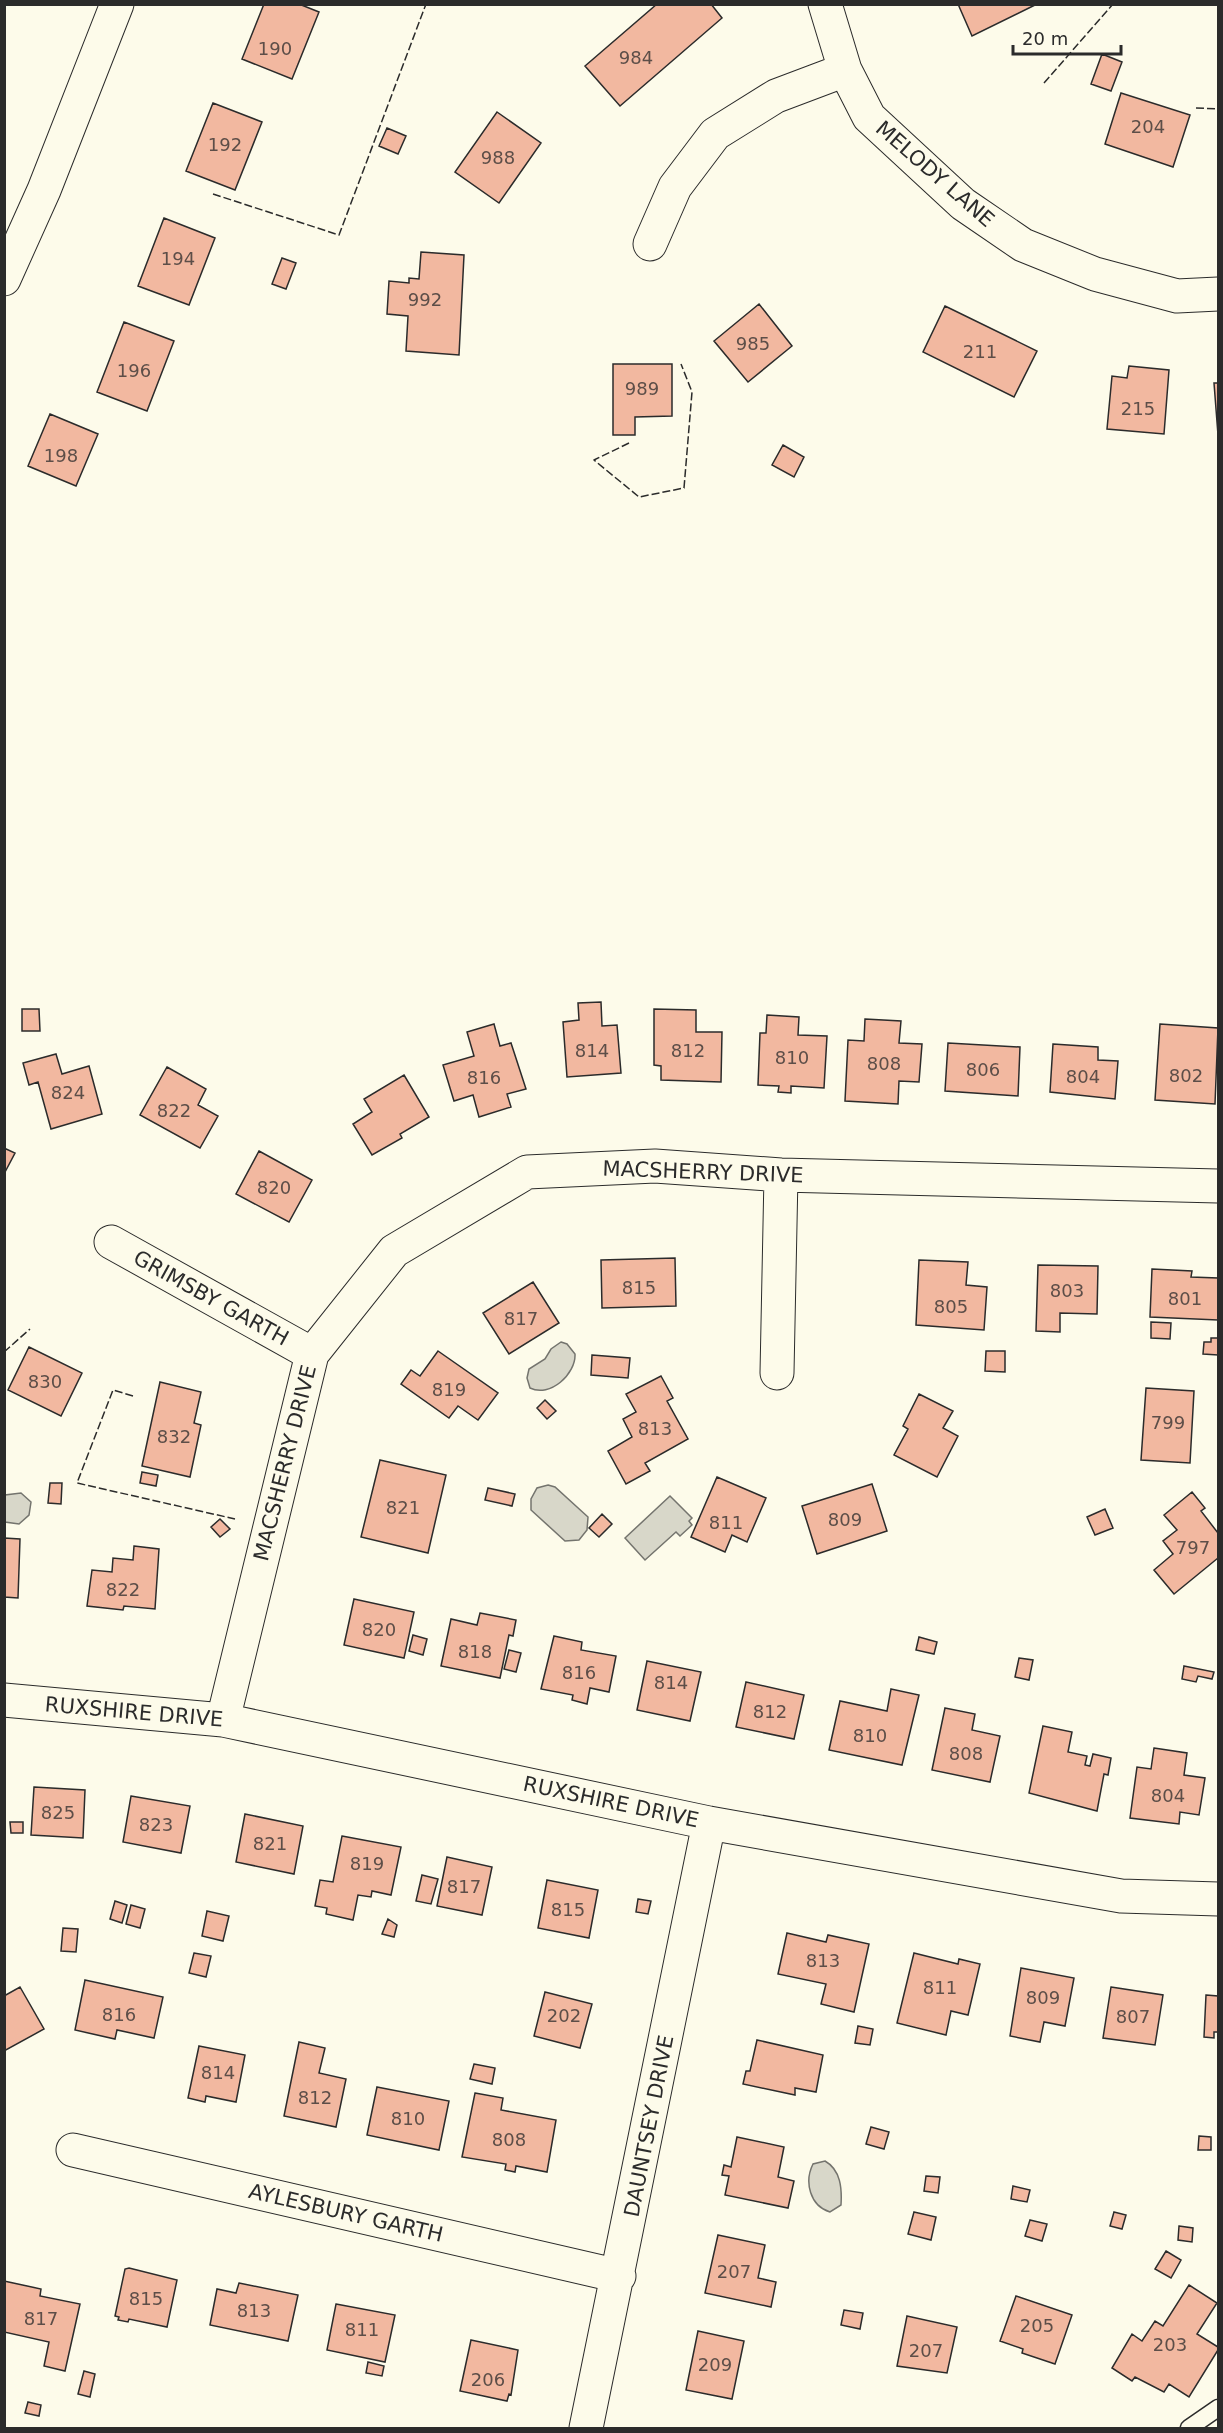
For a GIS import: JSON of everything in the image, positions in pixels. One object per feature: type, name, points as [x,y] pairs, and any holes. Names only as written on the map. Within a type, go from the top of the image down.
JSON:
[{"type":"street","points":[[4,279],[44,190],[117,4]]},
{"type":"street","name":"MELODY LANE","points":[[825,4],[844,70],[869,117],[963,204],[1023,245],[1095,273],[1177,296],[1218,294]]},
{"type":"street","points":[[650,244],[675,187],[716,134],[776,96],[844,70]]},
{"type":"street","name":"MACSHERRY DRIVE","points":[[223,1720],[312,1354],[394,1251],[527,1172],[655,1167],[781,1175],[1218,1186]]},
{"type":"street","points":[[777,1372],[781,1175]]},
{"type":"street","name":"GRIMSBY GARTH","points":[[111,1242],[312,1354]]},
{"type":"street","name":"RUXSHIRE DRIVE","points":[[4,1701],[223,1720],[709,1822],[1122,1896],[1218,1899]]},
{"type":"street","name":"DAUNTSEY DRIVE","points":[[586,2428],[619,2276],[709,1822]]},
{"type":"street","name":"AYLESBURY GARTH","points":[[73,2150],[619,2276]]},
{"type":"lane","points":[[1189,2428],[1218,2408]]},
{"type":"shaded area","points":[[561,1342],[567,1344],[575,1354],[571,1369],[553,1387],[546,1390],[530,1388],[527,1378],[529,1369],[545,1359],[551,1349]]},
{"type":"shaded area","points":[[548,1485],[555,1487],[588,1517],[587,1530],[579,1540],[565,1541],[531,1510],[531,1499],[537,1488]]},
{"type":"shaded area","points":[[21,1493],[31,1502],[29,1515],[19,1524],[5,1522],[5,1495]]},
{"type":"shaded area","points":[[670,1496],[692,1518],[689,1521],[692,1525],[680,1536],[676,1532],[645,1560],[625,1538]]},
{"type":"shaded area","points":[[825,2161],[834,2169],[841,2186],[841,2205],[830,2212],[823,2209],[813,2199],[809,2186],[813,2164]]},
{"type":"building","points":[[264,4],[299,4],[319,12],[292,79],[242,59]]},
{"type":"building","points":[[657,4],[711,4],[722,18],[620,106],[585,66]]},
{"type":"building","points":[[958,4],[1037,4],[972,36]]},
{"type":"building","points":[[1102,54],[1122,62],[1111,91],[1091,84]]},
{"type":"building","points":[[1121,93],[1190,115],[1173,167],[1105,144]]},
{"type":"building","points":[[213,103],[262,122],[235,190],[186,171]]},
{"type":"building","points":[[497,112],[541,143],[499,203],[455,172]]},
{"type":"building","points":[[387,128],[406,136],[398,154],[379,146]]},
{"type":"building","points":[[164,218],[215,238],[189,305],[138,286]]},
{"type":"building","points":[[421,252],[464,255],[459,355],[406,351],[408,316],[387,314],[389,281],[409,283],[409,278],[419,279]]},
{"type":"building","points":[[282,258],[296,263],[286,289],[272,284]]},
{"type":"building","points":[[759,304],[792,346],[748,382],[714,341]]},
{"type":"building","points":[[945,306],[1037,351],[1014,397],[923,352]]},
{"type":"building","points":[[124,322],[174,341],[147,411],[97,392]]},
{"type":"building","points":[[613,364],[672,364],[672,416],[635,417],[635,435],[613,435]]},
{"type":"building","points":[[1129,366],[1169,370],[1164,434],[1107,429],[1112,376],[1127,378]]},
{"type":"building","points":[[1214,383],[1218,383],[1218,435]]},
{"type":"building","points":[[50,414],[98,434],[76,486],[28,466]]},
{"type":"building","points":[[783,445],[804,457],[794,477],[772,465]]},
{"type":"building","points":[[601,1002],[602,1026],[617,1025],[621,1073],[567,1077],[563,1022],[579,1020],[578,1003]]},
{"type":"building","points":[[22,1009],[39,1009],[40,1031],[22,1031]]},
{"type":"building","points":[[654,1009],[696,1010],[696,1032],[722,1032],[721,1082],[661,1080],[661,1066],[654,1065]]},
{"type":"building","points":[[767,1015],[799,1017],[798,1035],[827,1036],[824,1088],[791,1086],[791,1093],[778,1092],[779,1086],[758,1085],[760,1033],[766,1033]]},
{"type":"building","points":[[865,1019],[901,1021],[899,1043],[922,1044],[919,1082],[899,1081],[898,1104],[845,1101],[848,1040],[864,1041]]},
{"type":"building","points":[[494,1024],[500,1046],[511,1043],[526,1089],[507,1094],[511,1107],[479,1117],[473,1095],[454,1101],[443,1065],[474,1056],[467,1032]]},
{"type":"building","points":[[1160,1024],[1218,1028],[1215,1104],[1155,1100]]},
{"type":"building","points":[[948,1043],[1020,1047],[1018,1096],[945,1091]]},
{"type":"building","points":[[1053,1044],[1098,1047],[1098,1060],[1118,1061],[1115,1099],[1050,1092]]},
{"type":"building","points":[[56,1054],[62,1074],[89,1066],[102,1114],[51,1129],[38,1082],[29,1085],[23,1063]]},
{"type":"building","points":[[167,1067],[206,1089],[198,1105],[218,1116],[200,1148],[140,1115]]},
{"type":"building","points":[[404,1075],[429,1117],[400,1134],[402,1138],[372,1155],[353,1124],[372,1112],[364,1099]]},
{"type":"building","points":[[4,1148],[15,1153],[4,1174]]},
{"type":"building","points":[[259,1151],[312,1180],[289,1222],[236,1194]]},
{"type":"building","points":[[675,1258],[676,1306],[602,1308],[601,1260]]},
{"type":"building","points":[[919,1260],[968,1262],[966,1285],[987,1287],[984,1330],[916,1325]]},
{"type":"building","points":[[1038,1265],[1098,1266],[1097,1314],[1060,1313],[1060,1332],[1036,1331]]},
{"type":"building","points":[[1152,1269],[1192,1271],[1191,1277],[1218,1278],[1218,1320],[1150,1317]]},
{"type":"building","points":[[533,1282],[559,1323],[509,1354],[483,1313]]},
{"type":"building","points":[[1151,1322],[1171,1323],[1170,1339],[1151,1338]]},
{"type":"building","points":[[1211,1338],[1218,1338],[1218,1355],[1203,1354],[1204,1342],[1211,1342]]},
{"type":"building","points":[[29,1347],[82,1373],[61,1416],[8,1390]]},
{"type":"building","points":[[438,1351],[498,1393],[478,1420],[458,1406],[449,1418],[401,1384],[411,1370],[420,1376]]},
{"type":"building","points":[[986,1351],[1005,1351],[1005,1372],[985,1371]]},
{"type":"building","points":[[592,1355],[630,1358],[628,1378],[591,1375]]},
{"type":"building","points":[[661,1376],[673,1398],[667,1401],[688,1439],[645,1463],[650,1471],[626,1484],[608,1451],[632,1437],[623,1419],[636,1412],[626,1394]]},
{"type":"building","points":[[160,1382],[201,1392],[194,1423],[201,1425],[190,1477],[142,1466]]},
{"type":"building","points":[[1146,1388],[1194,1391],[1190,1463],[1141,1460]]},
{"type":"building","points":[[919,1394],[953,1411],[943,1428],[958,1436],[937,1477],[894,1455],[908,1429],[903,1426]]},
{"type":"building","points":[[545,1400],[556,1411],[547,1419],[537,1408]]},
{"type":"building","points":[[380,1460],[446,1475],[428,1553],[361,1537]]},
{"type":"building","points":[[142,1472],[158,1475],[156,1486],[140,1483]]},
{"type":"building","points":[[717,1477],[766,1498],[747,1542],[732,1535],[725,1552],[691,1537]]},
{"type":"building","points":[[50,1483],[62,1483],[61,1504],[48,1503]]},
{"type":"building","points":[[872,1484],[887,1531],[817,1554],[802,1506]]},
{"type":"building","points":[[488,1488],[515,1494],[512,1506],[485,1500]]},
{"type":"building","points":[[1192,1492],[1205,1508],[1201,1511],[1218,1533],[1218,1558],[1174,1594],[1154,1570],[1173,1554],[1163,1541],[1177,1530],[1164,1515]]},
{"type":"building","points":[[1105,1509],[1113,1528],[1095,1535],[1087,1517]]},
{"type":"building","points":[[602,1514],[612,1524],[599,1537],[589,1528]]},
{"type":"building","points":[[220,1519],[230,1529],[220,1537],[211,1527]]},
{"type":"building","points":[[4,1538],[20,1539],[18,1598],[4,1597]]},
{"type":"building","points":[[134,1546],[159,1549],[155,1609],[124,1606],[123,1610],[87,1606],[92,1570],[112,1572],[113,1558],[133,1560]]},
{"type":"building","points":[[354,1599],[414,1612],[404,1658],[344,1645]]},
{"type":"building","points":[[480,1613],[516,1620],[513,1636],[509,1635],[500,1678],[441,1666],[451,1619],[477,1625]]},
{"type":"building","points":[[413,1635],[427,1639],[423,1655],[409,1651]]},
{"type":"building","points":[[554,1636],[582,1642],[581,1650],[616,1656],[609,1692],[590,1688],[587,1704],[572,1700],[573,1695],[541,1689]]},
{"type":"building","points":[[919,1637],[937,1642],[934,1654],[916,1650]]},
{"type":"building","points":[[509,1650],[521,1653],[516,1672],[504,1669]]},
{"type":"building","points":[[1019,1658],[1033,1660],[1029,1680],[1015,1677]]},
{"type":"building","points":[[647,1661],[701,1672],[690,1721],[637,1710]]},
{"type":"building","points":[[1184,1666],[1214,1672],[1212,1679],[1198,1676],[1196,1682],[1182,1679]]},
{"type":"building","points":[[746,1682],[804,1695],[794,1739],[736,1727]]},
{"type":"building","points":[[891,1689],[919,1695],[902,1765],[829,1750],[840,1701],[887,1711]]},
{"type":"building","points":[[945,1708],[975,1714],[972,1730],[1000,1736],[990,1782],[932,1770]]},
{"type":"building","points":[[1043,1726],[1072,1732],[1068,1752],[1087,1756],[1085,1765],[1090,1766],[1093,1754],[1111,1758],[1108,1775],[1104,1774],[1097,1811],[1029,1793]]},
{"type":"building","points":[[1154,1748],[1187,1753],[1184,1775],[1205,1778],[1199,1815],[1180,1812],[1179,1824],[1130,1818],[1137,1767],[1151,1769]]},
{"type":"building","points":[[34,1787],[85,1790],[83,1838],[31,1835]]},
{"type":"building","points":[[131,1796],[190,1806],[181,1853],[123,1842]]},
{"type":"building","points":[[245,1814],[303,1826],[294,1874],[236,1862]]},
{"type":"building","points":[[10,1822],[23,1822],[23,1833],[11,1833]]},
{"type":"building","points":[[342,1836],[401,1847],[391,1895],[372,1891],[371,1897],[358,1895],[353,1920],[326,1914],[327,1908],[315,1906],[320,1880],[333,1882]]},
{"type":"building","points":[[447,1857],[492,1867],[482,1915],[437,1906]]},
{"type":"building","points":[[422,1875],[438,1879],[431,1904],[416,1901]]},
{"type":"building","points":[[547,1880],[598,1890],[589,1938],[538,1928]]},
{"type":"building","points":[[638,1899],[651,1901],[648,1914],[636,1912]]},
{"type":"building","points":[[115,1901],[127,1905],[122,1923],[110,1919]]},
{"type":"building","points":[[131,1905],[145,1909],[140,1928],[126,1924]]},
{"type":"building","points":[[207,1911],[229,1916],[223,1941],[202,1936]]},
{"type":"building","points":[[388,1919],[397,1925],[394,1937],[382,1934]]},
{"type":"building","points":[[63,1928],[78,1929],[76,1952],[61,1951]]},
{"type":"building","points":[[787,1933],[826,1942],[828,1935],[869,1944],[854,2012],[821,2004],[826,1984],[778,1974]]},
{"type":"building","points":[[194,1953],[211,1956],[206,1977],[189,1973]]},
{"type":"building","points":[[914,1953],[958,1964],[959,1959],[980,1964],[968,2015],[951,2011],[946,2035],[897,2023]]},
{"type":"building","points":[[1021,1968],[1074,1978],[1065,2026],[1044,2022],[1040,2042],[1010,2036]]},
{"type":"building","points":[[85,1980],[163,1997],[154,2038],[117,2030],[115,2039],[75,2030]]},
{"type":"building","points":[[20,1987],[44,2029],[4,2051],[4,1996]]},
{"type":"building","points":[[1111,1987],[1163,1995],[1155,2045],[1103,2038]]},
{"type":"building","points":[[545,1992],[592,2004],[580,2048],[534,2036]]},
{"type":"building","points":[[1206,1995],[1218,1996],[1218,2032],[1214,2032],[1214,2038],[1204,2037]]},
{"type":"building","points":[[858,2026],[873,2029],[870,2045],[855,2043]]},
{"type":"building","points":[[757,2040],[823,2055],[816,2092],[795,2088],[795,2095],[743,2084],[746,2071],[750,2071]]},
{"type":"building","points":[[299,2042],[325,2048],[319,2073],[346,2079],[336,2127],[284,2116]]},
{"type":"building","points":[[199,2046],[245,2055],[236,2102],[206,2096],[205,2102],[188,2098]]},
{"type":"building","points":[[474,2064],[495,2068],[492,2084],[470,2079]]},
{"type":"building","points":[[377,2087],[449,2101],[439,2150],[367,2135]]},
{"type":"building","points":[[475,2093],[503,2098],[501,2110],[556,2120],[547,2172],[516,2166],[515,2172],[505,2170],[506,2164],[462,2157]]},
{"type":"building","points":[[871,2127],[889,2132],[884,2149],[866,2144]]},
{"type":"building","points":[[1199,2136],[1211,2137],[1211,2150],[1198,2150]]},
{"type":"building","points":[[737,2137],[784,2147],[778,2177],[794,2181],[788,2208],[725,2195],[729,2176],[722,2175],[724,2165],[731,2167]]},
{"type":"building","points":[[926,2176],[940,2177],[938,2193],[924,2191]]},
{"type":"building","points":[[1013,2186],[1030,2190],[1027,2202],[1011,2199]]},
{"type":"building","points":[[914,2212],[936,2217],[931,2240],[908,2234]]},
{"type":"building","points":[[1114,2212],[1126,2215],[1122,2229],[1110,2226]]},
{"type":"building","points":[[1030,2220],[1047,2224],[1042,2241],[1025,2236]]},
{"type":"building","points":[[1179,2226],[1193,2228],[1192,2242],[1178,2240]]},
{"type":"building","points":[[718,2235],[765,2245],[758,2278],[776,2282],[771,2307],[705,2293]]},
{"type":"building","points":[[1166,2251],[1181,2260],[1171,2278],[1155,2269]]},
{"type":"building","points":[[129,2268],[177,2280],[167,2327],[129,2319],[128,2322],[118,2320],[119,2317],[115,2316],[125,2269]]},
{"type":"building","points":[[4,2281],[41,2289],[40,2296],[80,2304],[65,2371],[44,2366],[49,2342],[4,2332]]},
{"type":"building","points":[[239,2283],[298,2295],[288,2341],[210,2325],[217,2289],[236,2293]]},
{"type":"building","points":[[1189,2285],[1217,2303],[1197,2334],[1218,2347],[1218,2350],[1189,2397],[1169,2384],[1164,2392],[1135,2377],[1132,2381],[1112,2368],[1132,2334],[1142,2341],[1155,2321],[1163,2326]]},
{"type":"building","points":[[1016,2296],[1072,2315],[1055,2364],[1022,2353],[1023,2349],[1000,2341]]},
{"type":"building","points":[[336,2304],[395,2315],[385,2362],[327,2350]]},
{"type":"building","points":[[844,2310],[863,2313],[860,2329],[841,2325]]},
{"type":"building","points":[[907,2316],[957,2327],[947,2373],[897,2366]]},
{"type":"building","points":[[698,2331],[744,2341],[732,2399],[686,2390]]},
{"type":"building","points":[[471,2340],[518,2350],[511,2395],[509,2394],[507,2401],[460,2391]]},
{"type":"building","points":[[368,2362],[384,2366],[382,2376],[366,2373]]},
{"type":"building","points":[[84,2371],[95,2374],[90,2397],[78,2394]]},
{"type":"building","points":[[28,2402],[41,2405],[39,2416],[25,2413]]},
{"type":"fence","points":[[213,194],[339,235],[426,4]]},
{"type":"fence","points":[[1044,83],[1113,4]]},
{"type":"fence","points":[[1196,108],[1218,109]]},
{"type":"fence","points":[[629,443],[594,460],[639,497],[684,488],[692,392],[681,364]]},
{"type":"fence","points":[[4,1352],[30,1329]]},
{"type":"fence","points":[[133,1396],[113,1390],[77,1483],[235,1519]]}]
